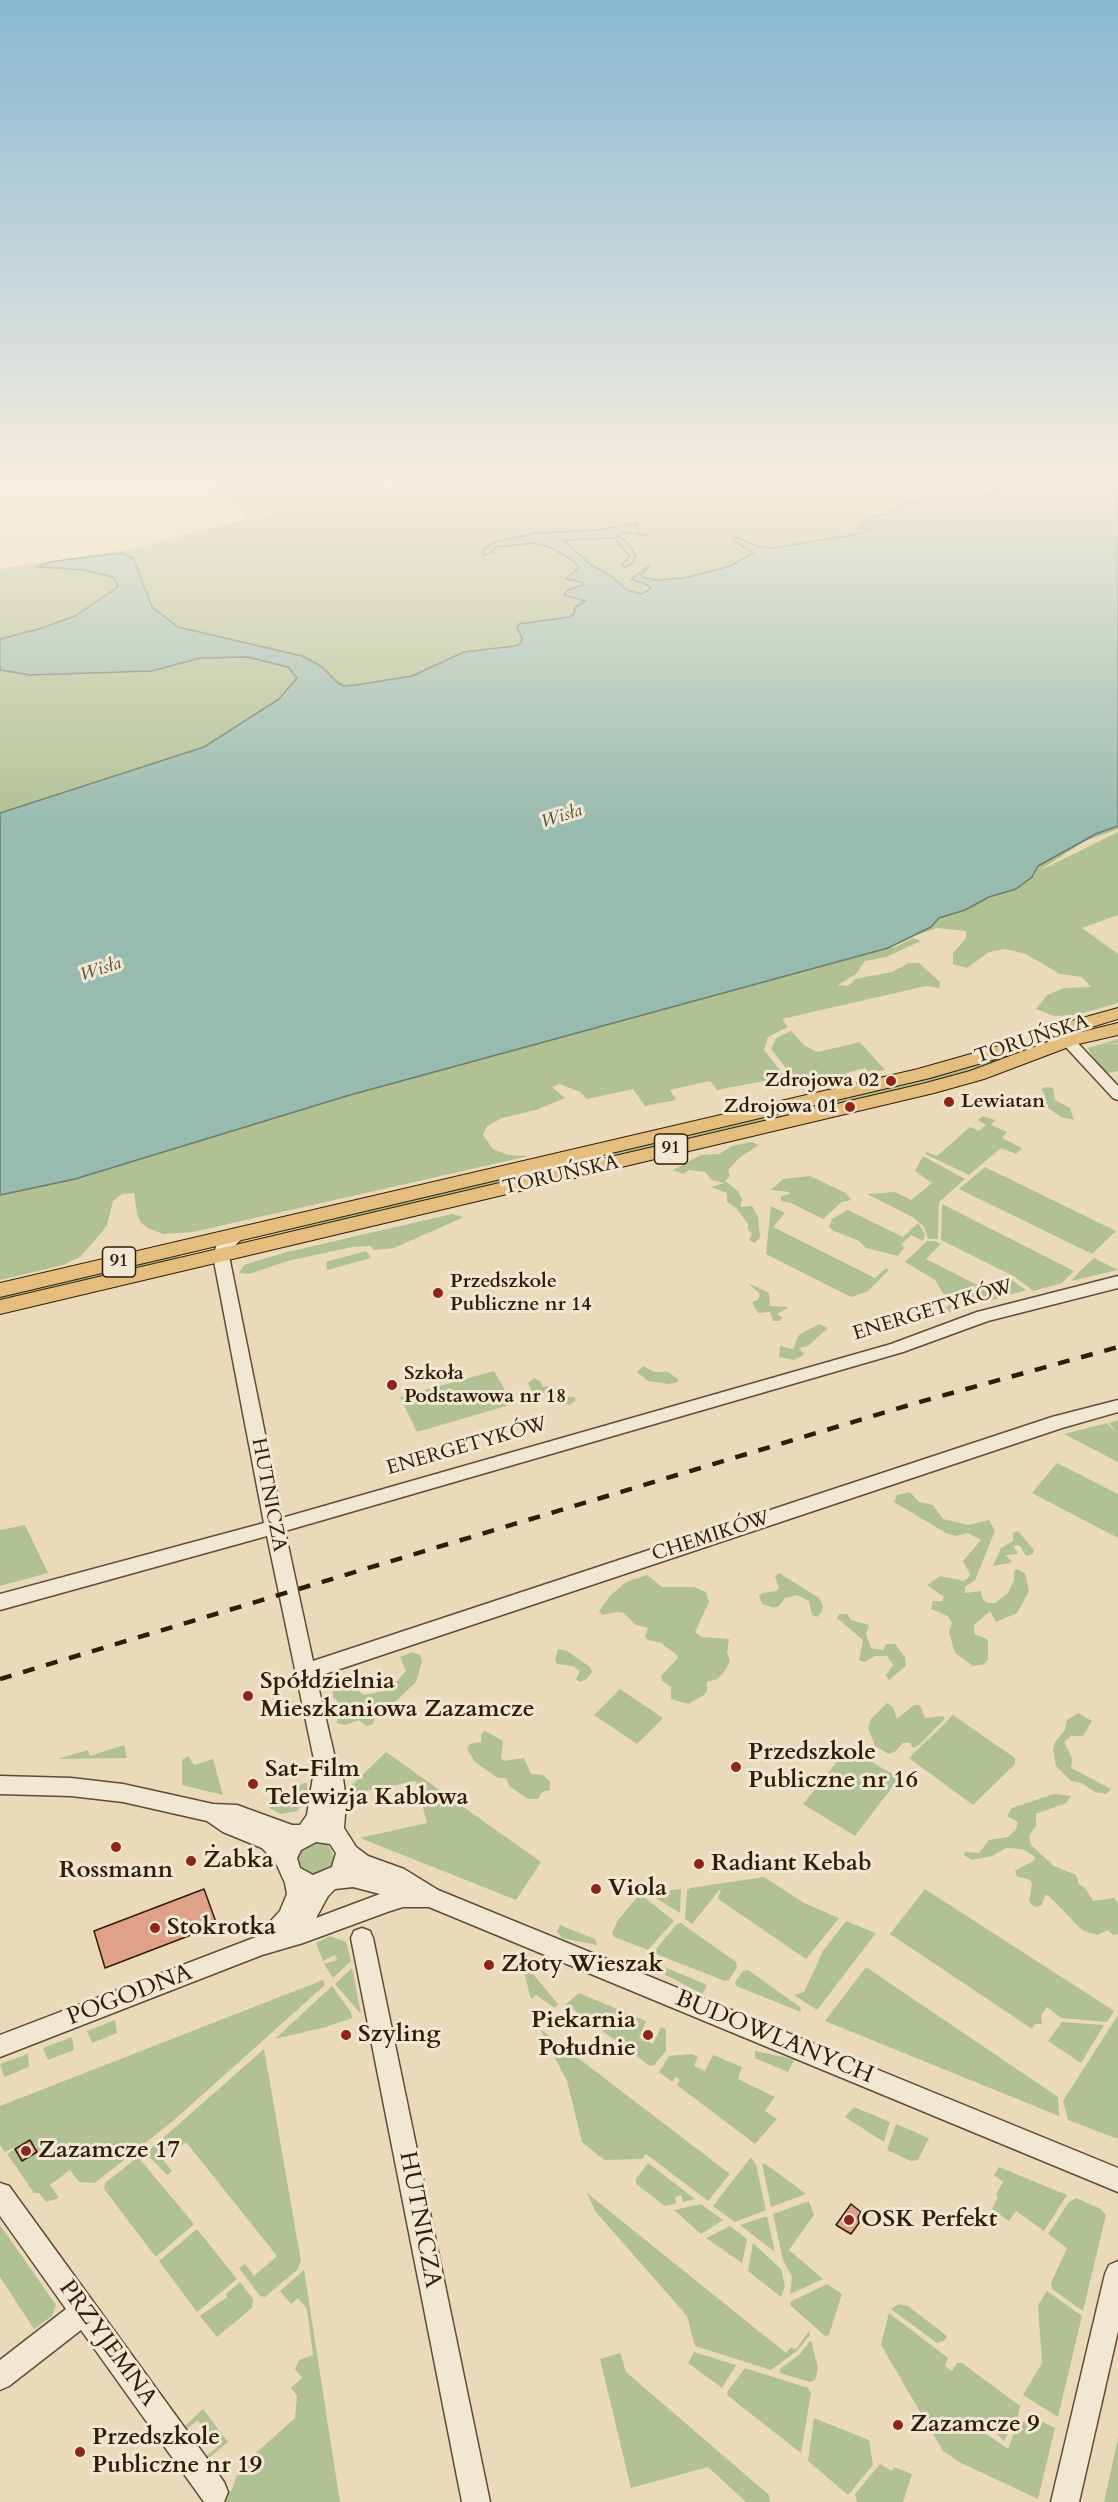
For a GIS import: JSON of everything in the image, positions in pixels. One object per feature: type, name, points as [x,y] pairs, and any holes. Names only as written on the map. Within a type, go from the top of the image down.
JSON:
[{"type":"main road","name":"TORUŃSKA","points":[[0,1290],[923,1074],[984,1057],[1118,1013]]},
{"type":"main road","name":"TORUŃSKA","points":[[0,1307],[927,1089],[976,1075],[1068,1041],[1118,1029]]},
{"type":"street","points":[[1068,1041],[1118,1095]]},
{"type":"street","points":[[221,1256],[224,1245],[238,1234]]},
{"type":"street","name":"HUTNICZA","points":[[221,1256],[274,1527],[325,1762],[332,1778],[333,1828],[341,1845]]},
{"type":"street","name":"ENERGETYKÓW","points":[[0,1602],[274,1527],[897,1348],[947,1321],[982,1316],[1118,1282]]},
{"type":"street","name":"CHEMIKÓW","points":[[306,1672],[1038,1429],[1118,1406]]},
{"type":"street","name":"HUTNICZA","points":[[306,1834],[317,1818],[325,1762]]},
{"type":"street","points":[[0,1785],[113,1791],[213,1813],[237,1814],[292,1834],[322,1832],[341,1845],[343,1869],[330,1880],[307,1884],[290,1873],[286,1858],[270,1841],[231,1825],[213,1813]]},
{"type":"street","points":[[286,1858],[293,1844],[306,1834]]},
{"type":"street","name":"BUDOWLANYCH","points":[[341,1845],[360,1863],[396,1876],[430,1897]]},
{"type":"street","name":"BUDOWLANYCH","points":[[330,1880],[353,1878],[430,1897],[1118,2180]]},
{"type":"street","name":"POGODNA","points":[[261,1945],[289,1917],[298,1894],[296,1879]]},
{"type":"street","name":"POGODNA","points":[[285,1937],[304,1919],[320,1889],[330,1880]]},
{"type":"street","name":"POGODNA","points":[[0,2046],[261,1945],[303,1934],[396,1899],[430,1897]]},
{"type":"street","name":"HUTNICZA","points":[[362,1938],[476,2502]]},
{"type":"street","name":"PRZYJEMNA","points":[[0,2195],[214,2492]]},
{"type":"street","points":[[1065,2502],[1118,2274]]},
{"type":"street","points":[[0,2377],[84,2311]]},
{"type":"green space","points":[[0,595],[1118,595],[1118,829],[1085,841],[1037,872],[1118,832],[1118,915],[1082,928],[1118,954],[1118,1003],[1076,1015],[1054,1016],[1036,1009],[1047,995],[1064,988],[1091,987],[1082,977],[1060,974],[1026,954],[1005,949],[989,952],[967,968],[953,964],[953,953],[966,938],[966,931],[937,928],[849,958],[895,947],[913,938],[921,941],[886,957],[865,961],[856,974],[838,985],[848,986],[855,979],[892,972],[909,963],[919,963],[940,982],[939,988],[926,986],[782,1019],[788,1027],[768,1037],[764,1050],[785,1077],[717,1090],[710,1081],[670,1090],[676,1100],[645,1106],[633,1089],[587,1099],[580,1092],[560,1084],[552,1087],[565,1098],[536,1110],[502,1118],[487,1126],[483,1135],[493,1149],[508,1155],[529,1156],[193,1232],[163,1234],[148,1228],[141,1223],[137,1214],[134,1193],[122,1194],[113,1201],[107,1225],[80,1257],[63,1265],[0,1280]]},
{"type":"green space","points":[[791,1031],[805,1046],[818,1052],[860,1042],[885,1070],[870,1073],[865,1068],[846,1073],[849,1078],[803,1090],[771,1049],[776,1038]]},
{"type":"green space","points":[[1118,1039],[1118,1043],[1102,1044],[1118,1044],[1118,1071],[1108,1073],[1097,1065],[1088,1048]]},
{"type":"green space","points":[[1050,1041],[949,1079],[232,1248],[236,1244],[406,1201],[940,1073]]},
{"type":"green space","points":[[1053,1088],[1055,1100],[1070,1108],[1074,1120],[1061,1117],[1034,1098],[1038,1095],[1046,1097],[1041,1089]]},
{"type":"green space","points":[[983,1116],[995,1120],[991,1125],[1007,1132],[1002,1138],[1022,1148],[1016,1154],[1001,1148],[969,1175],[925,1154],[927,1152],[937,1156],[970,1127],[979,1131],[986,1125],[978,1120]]},
{"type":"green space","points":[[752,1142],[759,1145],[739,1158],[728,1170],[730,1176],[725,1181],[738,1191],[742,1199],[740,1207],[752,1206],[758,1217],[760,1237],[755,1243],[749,1240],[752,1234],[748,1229],[748,1224],[736,1208],[727,1202],[727,1193],[711,1187],[724,1183],[712,1180],[705,1172],[689,1170],[683,1174],[673,1170],[701,1155],[719,1154],[732,1146]]},
{"type":"green space","points":[[923,1156],[965,1179],[939,1202],[938,1239],[928,1239],[924,1227],[914,1218],[867,1194],[895,1192],[911,1200],[932,1183],[915,1171]]},
{"type":"green space","points":[[985,1167],[1116,1231],[1092,1254],[959,1189]]},
{"type":"green space","points":[[810,1176],[846,1193],[851,1200],[842,1202],[823,1219],[791,1203],[781,1201],[781,1196],[790,1194],[789,1192],[771,1190],[783,1179]]},
{"type":"green space","points":[[942,1204],[1074,1271],[1062,1283],[1033,1291],[1015,1277],[941,1240]]},
{"type":"green space","points":[[771,1206],[785,1213],[773,1227],[875,1278],[886,1268],[889,1270],[868,1291],[851,1297],[766,1254]]},
{"type":"green space","points":[[848,1210],[903,1237],[918,1223],[925,1234],[923,1241],[911,1235],[902,1244],[904,1248],[898,1256],[866,1248],[859,1241],[829,1227],[832,1219]]},
{"type":"green space","points":[[452,1214],[464,1217],[394,1248],[374,1250],[370,1246],[352,1247],[288,1261],[249,1274],[239,1273],[244,1265],[283,1253]]},
{"type":"green space","points":[[927,1241],[941,1244],[926,1259],[993,1293],[1009,1278],[1026,1290],[976,1305],[964,1296],[953,1299],[959,1309],[946,1313],[945,1308],[950,1305],[935,1280],[905,1262]]},
{"type":"green space","points":[[366,1251],[371,1258],[327,1270],[326,1262]]},
{"type":"green space","points":[[178,1253],[180,1260],[0,1302],[0,1295]]},
{"type":"green space","points":[[1094,1258],[1118,1270],[1071,1281],[1080,1271]]},
{"type":"green space","points":[[748,1283],[769,1293],[770,1306],[789,1307],[777,1314],[782,1317],[780,1321],[773,1321],[770,1312],[759,1313],[756,1310],[752,1302],[758,1300],[760,1294]]},
{"type":"green space","points":[[819,1324],[828,1328],[808,1346],[799,1348],[804,1354],[801,1357],[793,1360],[779,1357],[780,1346],[793,1349],[799,1335]]},
{"type":"green space","points":[[643,1366],[654,1372],[668,1372],[678,1379],[678,1382],[669,1384],[648,1381],[637,1372]]},
{"type":"green space","points":[[494,1371],[513,1404],[417,1432],[400,1397]]},
{"type":"green space","points":[[534,1378],[541,1382],[543,1387],[553,1386],[564,1396],[575,1397],[575,1401],[569,1405],[551,1399],[543,1393],[533,1393],[528,1383]]},
{"type":"green space","points":[[1118,1420],[1118,1462],[1064,1434],[1107,1423],[1117,1434],[1109,1423]]},
{"type":"green space","points":[[1057,1463],[1118,1494],[1118,1538],[1032,1493]]},
{"type":"green space","points":[[910,1492],[919,1502],[933,1505],[943,1519],[969,1525],[989,1520],[995,1531],[975,1580],[965,1587],[965,1593],[981,1591],[982,1598],[987,1603],[995,1603],[1008,1593],[1016,1569],[1025,1573],[1029,1591],[1017,1613],[996,1622],[990,1611],[974,1625],[974,1634],[987,1639],[988,1659],[984,1664],[973,1666],[955,1653],[949,1632],[952,1623],[948,1616],[931,1609],[933,1601],[942,1601],[944,1597],[927,1585],[940,1576],[964,1581],[968,1578],[970,1574],[963,1561],[981,1540],[968,1533],[956,1536],[946,1533],[894,1502],[897,1495]]},
{"type":"green space","points":[[25,1525],[48,1573],[0,1586],[0,1530]]},
{"type":"green space","points":[[1018,1531],[1034,1550],[1033,1554],[1026,1556],[1020,1546],[1016,1545],[1014,1547],[1018,1554],[1005,1555],[1012,1561],[993,1566],[1001,1548],[1013,1541],[1013,1533]]},
{"type":"green space","points":[[779,1573],[819,1598],[823,1606],[817,1617],[812,1615],[809,1601],[797,1595],[785,1598],[779,1606],[774,1608],[762,1604],[759,1596],[762,1593],[776,1591],[779,1588],[775,1576]]},
{"type":"green space","points":[[647,1575],[662,1587],[694,1587],[706,1592],[709,1602],[695,1632],[702,1637],[729,1639],[727,1653],[730,1661],[726,1669],[718,1679],[707,1682],[707,1691],[704,1695],[688,1704],[671,1699],[671,1687],[662,1681],[661,1676],[678,1658],[677,1655],[661,1643],[648,1640],[645,1637],[648,1628],[636,1625],[624,1613],[602,1615],[599,1611],[611,1595],[626,1582]]},
{"type":"green space","points":[[839,1614],[847,1614],[851,1620],[869,1625],[866,1634],[871,1648],[883,1650],[886,1644],[895,1644],[905,1657],[906,1666],[889,1680],[886,1675],[893,1665],[887,1656],[875,1656],[864,1662],[859,1660],[863,1640],[837,1618]]},
{"type":"green space","points":[[558,1649],[567,1651],[590,1667],[592,1672],[587,1679],[580,1682],[576,1679],[580,1671],[572,1666],[557,1664],[555,1660]]},
{"type":"green space","points":[[412,1652],[420,1655],[422,1661],[416,1682],[394,1703],[380,1702],[373,1724],[366,1726],[359,1720],[345,1725],[337,1723],[337,1700],[333,1697],[333,1691],[341,1683],[349,1683],[364,1695],[389,1690],[406,1671],[400,1657]]},
{"type":"green space","points":[[620,1689],[663,1718],[637,1744],[594,1715]]},
{"type":"green space","points":[[887,1703],[893,1707],[897,1719],[914,1705],[920,1705],[925,1718],[943,1716],[945,1719],[919,1745],[913,1748],[910,1743],[903,1743],[896,1751],[889,1754],[875,1746],[868,1728],[871,1719]]},
{"type":"green space","points":[[1078,1713],[1092,1721],[1083,1736],[1071,1736],[1064,1742],[1072,1758],[1071,1768],[1111,1789],[1106,1794],[1095,1792],[1082,1783],[1071,1781],[1056,1766],[1053,1749],[1055,1742],[1065,1730],[1067,1720]]},
{"type":"green space","points":[[953,1715],[1015,1758],[1015,1764],[973,1805],[909,1758]]},
{"type":"green space","points":[[485,1731],[503,1741],[501,1758],[504,1761],[524,1758],[531,1774],[542,1775],[550,1781],[550,1790],[542,1792],[538,1799],[528,1799],[509,1786],[506,1778],[498,1778],[475,1762],[467,1749],[470,1744],[481,1742],[481,1734]]},
{"type":"green space","points":[[124,1745],[127,1758],[57,1759],[88,1750],[90,1756]]},
{"type":"green space","points":[[848,1748],[899,1778],[855,1836],[803,1804]]},
{"type":"green space","points":[[386,1752],[541,1862],[516,1900],[360,1838],[427,1823],[416,1781],[351,1794],[352,1785]]},
{"type":"green space","points":[[188,1756],[194,1765],[213,1759],[223,1795],[182,1785],[182,1760]]},
{"type":"green space","points":[[307,1783],[307,1797],[297,1811],[281,1814],[269,1808],[268,1806],[285,1800],[287,1792]]},
{"type":"green space","points":[[1054,1794],[1071,1796],[1066,1803],[1036,1814],[1036,1826],[1029,1836],[1031,1845],[1054,1866],[1076,1875],[1079,1884],[1086,1889],[1093,1901],[1114,1898],[1118,1904],[1118,1934],[1113,1935],[1108,1930],[1097,1935],[1082,1930],[1049,1896],[1045,1895],[1042,1905],[1036,1907],[1032,1905],[1029,1901],[1032,1884],[1030,1880],[1017,1876],[1015,1871],[1035,1860],[1034,1856],[1022,1849],[1006,1848],[992,1856],[972,1860],[964,1855],[965,1852],[979,1853],[989,1840],[1008,1837],[1016,1829],[1018,1822],[1007,1816],[1012,1808]]},
{"type":"green space","points":[[316,1841],[328,1846],[333,1858],[328,1870],[316,1875],[304,1870],[299,1858],[304,1846]]},
{"type":"green space","points":[[764,1877],[804,1903],[839,1918],[806,1959],[718,1899],[721,1888],[692,1924],[685,1919],[687,1891],[690,1888]]},
{"type":"green space","points":[[681,1889],[680,1913],[654,1897],[656,1892]]},
{"type":"green space","points":[[925,1889],[1114,2011],[1107,2022],[1061,2018],[1047,2007],[1041,2015],[1042,2024],[1035,2024],[1032,2029],[890,1934]]},
{"type":"green space","points":[[640,1894],[674,1921],[648,1950],[614,1937],[612,1933],[618,1920]]},
{"type":"green space","points":[[846,1921],[876,1933],[817,2010],[794,1995],[804,1992],[823,1951]]},
{"type":"green space","points":[[681,1923],[736,1962],[737,1967],[729,1980],[725,1981],[656,1954],[655,1950],[677,1924]]},
{"type":"green space","points":[[560,1925],[595,1939],[597,1945],[562,1938],[557,1932]]},
{"type":"green space","points":[[330,1936],[346,1942],[351,1961],[333,1978],[324,1964],[337,1960],[335,1955],[323,1961],[316,1943]]},
{"type":"green space","points":[[650,1961],[707,1985],[703,1994],[646,1965]]},
{"type":"green space","points":[[866,1967],[1058,2097],[1059,2116],[825,2021]]},
{"type":"green space","points":[[352,1968],[361,2014],[335,1984]]},
{"type":"green space","points":[[748,1970],[800,2007],[801,2012],[736,1986],[735,1982],[743,1971]]},
{"type":"green space","points":[[524,1971],[533,1974],[558,2004],[555,2008],[536,1995],[532,1999]]},
{"type":"green space","points":[[323,1980],[325,1985],[173,2121],[95,2183],[79,2182],[70,2170],[50,2185],[59,2198],[46,2202],[39,2193],[34,2193],[7,2154],[15,2149],[23,2161],[36,2152],[36,2145],[34,2146],[30,2140],[5,2152],[0,2145],[0,2106]]},
{"type":"green space","points":[[332,1986],[351,2012],[352,2018],[326,2027],[275,2039]]},
{"type":"green space","points":[[579,1993],[646,2021],[639,2038],[653,2044],[661,2027],[666,2029],[666,2051],[654,2065],[650,2066],[566,2004]]},
{"type":"green space","points":[[1118,2015],[1118,2138],[1115,2138],[1068,2120],[1063,2101]]},
{"type":"green space","points":[[115,2020],[117,2033],[92,2043],[87,2031]]},
{"type":"green space","points":[[1062,2022],[1104,2025],[1081,2063],[1048,2041]]},
{"type":"green space","points":[[540,2029],[730,2174],[708,2201],[646,2154],[642,2159],[604,2160],[582,2142],[567,2081]]},
{"type":"green space","points":[[72,2037],[74,2050],[48,2060],[43,2048]]},
{"type":"green space","points":[[264,2049],[301,2261],[297,2270],[265,2297],[260,2296],[239,2268],[245,2264],[254,2276],[277,2256],[186,2142],[173,2152],[170,2148],[164,2152],[168,2156],[163,2160],[172,2171],[167,2175],[146,2153]]},
{"type":"green space","points":[[755,2051],[794,2060],[788,2072],[755,2058]]},
{"type":"green space","points":[[28,2054],[29,2067],[4,2077],[0,2064]]},
{"type":"green space","points":[[692,2054],[698,2057],[694,2066],[705,2071],[713,2055],[742,2067],[738,2079],[775,2097],[765,2111],[777,2119],[755,2144],[677,2085],[680,2080],[676,2077],[672,2082],[659,2072],[669,2056]]},
{"type":"green space","points":[[854,2107],[890,2122],[884,2142],[845,2117]]},
{"type":"green space","points":[[896,2124],[929,2138],[918,2160],[911,2161],[887,2150]]},
{"type":"green space","points":[[138,2157],[194,2224],[157,2256],[104,2189],[105,2183]]},
{"type":"green space","points":[[751,2157],[756,2165],[766,2210],[735,2222],[713,2206]]},
{"type":"green space","points":[[648,2163],[695,2199],[683,2202],[681,2195],[675,2197],[676,2203],[665,2206],[636,2184],[636,2179]]},
{"type":"green space","points":[[762,2163],[767,2165],[806,2194],[771,2207]]},
{"type":"green space","points":[[999,2167],[1067,2195],[1044,2231],[1016,2211],[1009,2221],[992,2209],[998,2197],[996,2194],[1003,2182],[994,2175]]},
{"type":"green space","points":[[587,2193],[786,2353],[791,2347],[796,2349],[809,2331],[810,2335],[797,2351],[771,2370],[695,2346],[687,2316],[595,2211]]},
{"type":"green space","points":[[1076,2198],[1101,2209],[1106,2215],[1083,2311],[1052,2289],[1051,2283],[1067,2248],[1048,2234],[1068,2203]]},
{"type":"green space","points":[[809,2201],[814,2215],[789,2250],[823,2279],[790,2294],[792,2277],[783,2260],[773,2214]]},
{"type":"green space","points":[[701,2204],[723,2220],[701,2234],[674,2210]]},
{"type":"green space","points":[[767,2216],[775,2252],[740,2225]]},
{"type":"green space","points":[[0,2225],[56,2305],[52,2316],[34,2329],[0,2277]]},
{"type":"green space","points":[[730,2226],[747,2239],[742,2263],[706,2238]]},
{"type":"green space","points":[[197,2229],[237,2279],[197,2312],[159,2261]]},
{"type":"green space","points":[[753,2243],[781,2269],[785,2286],[781,2297],[748,2271]]},
{"type":"green space","points":[[304,2270],[340,2502],[218,2502],[232,2490],[239,2468],[295,2418],[297,2396],[291,2388],[302,2378],[295,2369],[299,2360],[313,2355],[307,2309],[298,2298],[291,2304],[280,2291]]},
{"type":"green space","points":[[240,2282],[253,2299],[252,2308],[217,2337],[200,2316],[227,2297],[226,2294]]},
{"type":"green space","points":[[827,2284],[842,2294],[829,2335],[825,2336],[790,2305],[790,2302]]},
{"type":"green space","points":[[1047,2291],[1082,2316],[1058,2417],[1023,2395],[1042,2363],[1038,2305]]},
{"type":"green space","points":[[899,2304],[908,2306],[947,2336],[945,2340],[937,2343],[891,2309]]},
{"type":"green space","points":[[889,2313],[948,2358],[945,2366],[952,2371],[957,2363],[962,2363],[1020,2406],[1018,2416],[1004,2441],[992,2429],[990,2432],[968,2418],[966,2421],[973,2426],[972,2429],[980,2434],[982,2431],[1008,2449],[1016,2428],[1030,2416],[1055,2428],[1038,2499],[961,2463],[943,2451],[881,2345]]},
{"type":"green space","points":[[811,2340],[818,2368],[815,2380],[810,2382],[780,2373],[780,2369],[800,2354]]},
{"type":"green space","points":[[694,2352],[736,2365],[722,2388],[688,2363]]},
{"type":"green space","points":[[620,2353],[626,2372],[769,2495],[770,2502],[746,2502],[708,2467],[631,2488],[600,2359]]},
{"type":"green space","points":[[745,2368],[808,2388],[811,2393],[801,2453],[728,2396],[727,2392]]},
{"type":"green space","points":[[203,2409],[228,2442],[210,2457],[203,2459],[217,2447],[198,2420],[184,2431],[186,2425]]},
{"type":"green space","points":[[814,2418],[869,2440],[873,2465],[848,2495],[808,2461]]},
{"type":"green space","points":[[1118,2438],[1118,2502],[1104,2502]]},
{"type":"green space","points":[[880,2464],[892,2471],[894,2467],[912,2474],[903,2502],[857,2502],[855,2494]]},
{"type":"water","name":"Wisła","points":[[106,595],[147,595],[152,607],[178,627],[302,656],[321,666],[338,683],[345,686],[412,676],[464,652],[515,646],[521,643],[522,638],[517,628],[519,624],[569,617],[574,614],[575,607],[586,601],[564,595],[1118,595],[1118,826],[1096,834],[1038,866],[1032,877],[1016,889],[989,897],[965,910],[939,918],[931,927],[888,948],[350,1095],[75,1179],[0,1195],[0,813],[204,747],[279,699],[297,678],[288,667],[247,657],[200,658],[152,671],[30,675],[0,670],[0,639],[39,629],[75,616]]},
{"type":"building","name":"Stokrotka","points":[[204,1889],[217,1925],[105,1968],[94,1931]]},
{"type":"building","name":"Zazamcze 17","points":[[30,2140],[37,2152],[22,2161],[15,2149]]},
{"type":"building","name":"OSK Perfekt","points":[[851,2204],[861,2212],[858,2217],[859,2223],[851,2234],[836,2225]]},
{"type":"railway","points":[[0,1679],[916,1403],[1118,1347]]},
{"type":"place","name":"Zdrojowa 02","points":[[891,1081]]},
{"type":"place","name":"Lewiatan","points":[[949,1102]]},
{"type":"place","name":"Zdrojowa 01","points":[[850,1107]]},
{"type":"place","name":"Przedszkole Publiczne nr 14","points":[[438,1293]]},
{"type":"place","name":"Szkoła Podstawowa nr 18","points":[[392,1385]]},
{"type":"place","name":"Spółdzielnia Mieszkaniowa Zazamcze","points":[[248,1696]]},
{"type":"place","name":"Przedszkole Publiczne nr 16","points":[[736,1767]]},
{"type":"place","name":"Sat-Film Telewizja Kablowa","points":[[253,1784]]},
{"type":"place","name":"Rossmann","points":[[116,1847]]},
{"type":"place","name":"Żabka","points":[[191,1861]]},
{"type":"place","name":"Radiant Kebab","points":[[699,1864]]},
{"type":"place","name":"Viola","points":[[596,1889]]},
{"type":"place","name":"Stokrotka","points":[[155,1928]]},
{"type":"place","name":"Złoty Wieszak","points":[[489,1965]]},
{"type":"place","name":"Szyling","points":[[346,2035]]},
{"type":"place","name":"Piekarnia Południe","points":[[648,2035]]},
{"type":"place","name":"Zazamcze 17","points":[[26,2151]]},
{"type":"place","name":"OSK Perfekt","points":[[849,2220]]},
{"type":"place","name":"Zazamcze 9","points":[[898,2425]]},
{"type":"place","name":"Przedszkole Publiczne nr 19","points":[[80,2452]]}]
